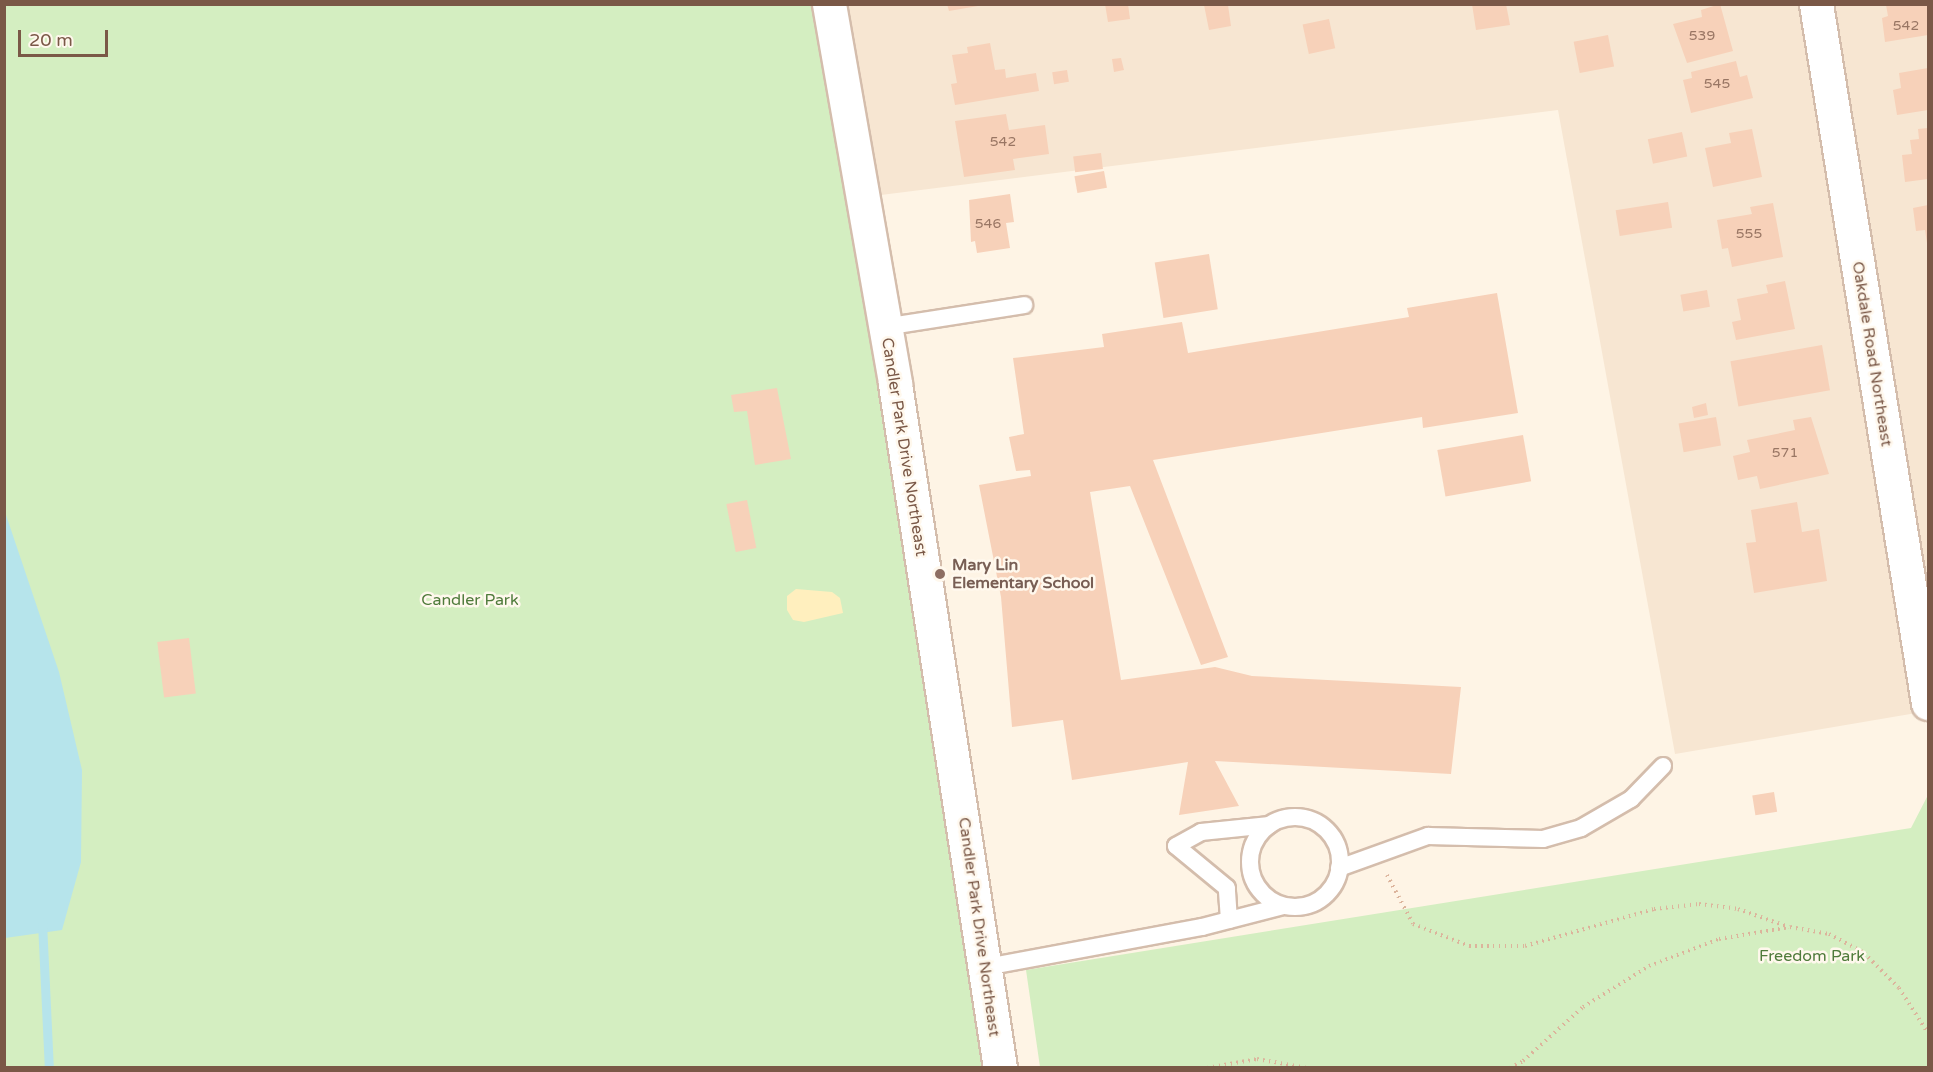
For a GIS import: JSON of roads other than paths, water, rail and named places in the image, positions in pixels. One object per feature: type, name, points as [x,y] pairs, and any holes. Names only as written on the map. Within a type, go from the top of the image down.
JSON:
[{"type":"street","name":"Candler Park Drive Northeast","points":[[829,4],[884,327],[1000,1068]]},
{"type":"street","name":"Oakdale Road Northeast","points":[[1816,4],[1929,703]]},
{"type":"lane","points":[[884,327],[1024,305]]},
{"type":"lane","points":[[1339,868],[1428,836],[1543,839],[1581,828],[1631,800],[1663,766]]},
{"type":"lane","points":[[986,967],[1229,920],[1282,906],[1301,908],[1317,902],[1331,890],[1339,868],[1335,839],[1323,826],[1307,819],[1289,817],[1269,825],[1201,832],[1176,846],[1227,888],[1229,920]]},
{"type":"lane","points":[[1269,825],[1259,834],[1251,850],[1250,868],[1255,885],[1267,898],[1282,906]]},
{"type":"water","points":[[5,512],[59,672],[82,770],[81,862],[62,930],[5,938]]},
{"type":"waterway","points":[[42,922],[49,1068]]},
{"type":"place","name":"Mary Lin Elementary School","points":[[940,574]]},
{"type":"park label","name":"Candler Park","points":[[470,600]]},
{"type":"park label","name":"Freedom Park","points":[[1812,956]]}]
